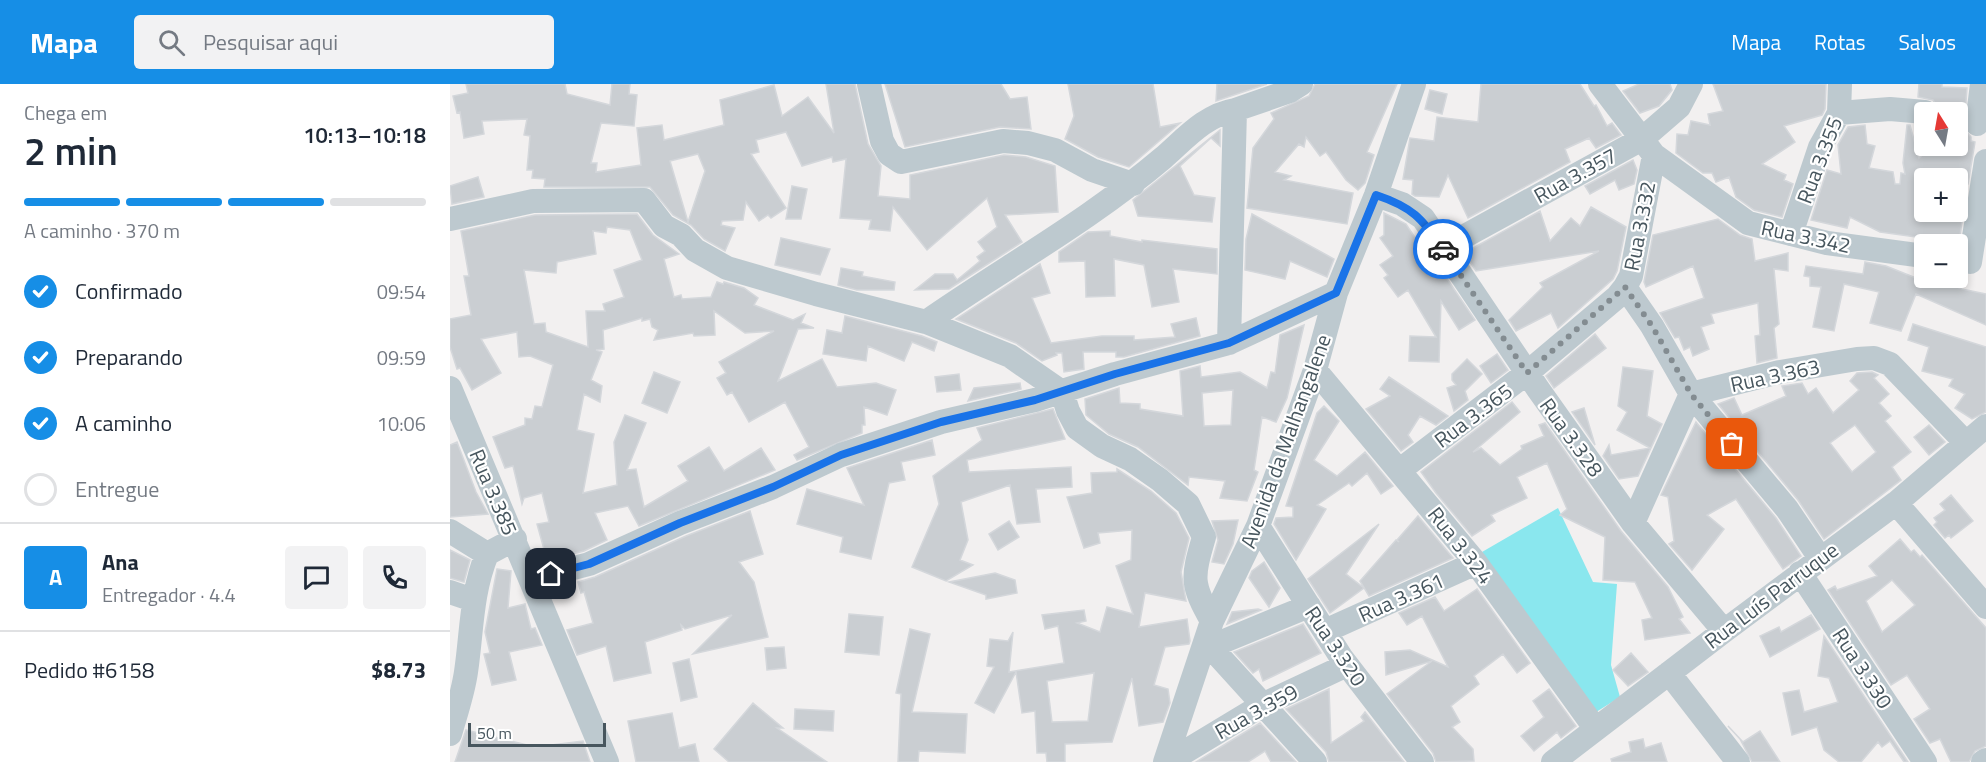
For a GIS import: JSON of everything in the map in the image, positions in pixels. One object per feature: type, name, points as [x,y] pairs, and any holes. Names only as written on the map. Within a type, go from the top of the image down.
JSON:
[{"type":"street","points":[[869,84],[882,141],[889,154],[901,162],[1003,141],[1028,143],[1054,150],[1092,170],[1133,184]]},
{"type":"street","points":[[926,322],[983,282],[1060,235],[1133,184],[1212,116],[1234,111],[1290,91],[1301,84]]},
{"type":"street","name":"Avenida da Malhangalene","points":[[1166,762],[1210,636],[1258,526],[1316,370],[1336,293],[1376,195],[1414,84]]},
{"type":"street","name":"Rua 3.342","points":[[1600,84],[1648,147],[1748,223],[1827,243],[1914,255]]},
{"type":"street","name":"Rua 3.357","points":[[1443,248],[1648,147],[1679,107],[1691,84]]},
{"type":"street","name":"Rua 3.355","points":[[1791,234],[1820,147],[1839,113],[1840,84]]},
{"type":"street","points":[[1973,123],[1982,84]]},
{"type":"street","points":[[1839,113],[1890,109],[1914,111]]},
{"type":"street","points":[[1229,343],[1234,111]]},
{"type":"street","name":"Rua 3.332","points":[[1648,147],[1631,276],[1625,287],[1652,326],[1691,394],[1788,509],[1820,558]]},
{"type":"street","points":[[1971,263],[1986,161]]},
{"type":"street","name":"Rua 3.328","points":[[1376,195],[1402,204],[1423,218],[1527,373],[1633,523],[1724,630]]},
{"type":"street","points":[[450,219],[533,201],[588,198],[644,200],[664,226],[681,235],[695,250],[727,268],[926,322],[1010,356],[1062,392],[1077,428],[1102,446],[1130,459],[1188,504],[1204,537],[1195,569],[1197,595],[1210,636],[1264,704],[1315,762]]},
{"type":"street","name":"Rua 3.365","points":[[1400,470],[1527,373],[1625,287]]},
{"type":"street","points":[[532,579],[589,564],[680,523],[773,487],[841,455],[941,422],[1062,392],[1229,343],[1336,293]]},
{"type":"street","name":"Rua 3.363","points":[[1691,394],[1780,372],[1874,358],[1890,364],[1966,443]]},
{"type":"street","name":"Rua 3.324","points":[[1316,370],[1476,563],[1595,728]]},
{"type":"street","name":"Rua 3.385","points":[[450,388],[608,762]]},
{"type":"street","points":[[1633,523],[1691,394]]},
{"type":"street","name":"Rua Luís Parruque","points":[[1553,762],[1724,630],[1896,503],[1986,426]]},
{"type":"street","points":[[1896,503],[1986,607]]},
{"type":"street","name":"Rua 3.320","points":[[1258,526],[1347,665],[1422,762]]},
{"type":"street","points":[[450,531],[487,554]]},
{"type":"street","points":[[450,734],[466,673],[473,600],[487,554],[514,539]]},
{"type":"street","name":"Rua 3.361","points":[[1325,631],[1476,563]]},
{"type":"street","name":"Rua 3.330","points":[[1800,573],[1925,762]]},
{"type":"street","points":[[450,592],[473,600]]},
{"type":"street","points":[[1210,636],[1308,606]]},
{"type":"street","name":"Rua 3.359","points":[[1166,762],[1264,704],[1347,665]]},
{"type":"street","points":[[1669,673],[1738,762]]},
{"type":"water","points":[[1558,508],[1593,582],[1617,584],[1611,665],[1620,697],[1593,714],[1482,552]]},
{"type":"building","points":[[466,84],[565,84],[567,94],[610,105],[612,84],[630,84],[629,94],[637,95],[634,126],[601,123],[591,163],[597,163],[596,172],[641,165],[637,128],[662,125],[664,140],[724,125],[720,100],[774,85],[782,116],[808,97],[834,133],[826,84],[855,84],[868,144],[881,166],[878,196],[910,199],[910,175],[1004,155],[1026,157],[1055,166],[1058,212],[1005,215],[1022,242],[949,289],[915,290],[935,274],[953,274],[957,280],[980,261],[977,257],[985,251],[978,242],[997,227],[987,198],[927,250],[893,207],[890,231],[869,229],[871,220],[840,218],[846,159],[833,162],[832,157],[802,166],[786,132],[756,140],[759,152],[751,154],[786,208],[771,218],[768,215],[759,221],[746,202],[743,220],[722,221],[721,225],[735,228],[725,251],[704,239],[691,225],[673,215],[650,187],[544,187],[545,179],[532,178],[533,170],[527,170],[530,136],[524,135],[527,119],[482,121],[484,134],[464,138],[460,112],[457,113],[453,96],[468,93]],"holes":[[[698,154],[705,171],[688,222],[670,161]]]},
{"type":"building","points":[[885,84],[1001,84],[1010,99],[1027,97],[1031,129],[1000,127],[905,147]]},
{"type":"building","points":[[1068,84],[1153,84],[1160,127],[1180,123],[1129,167],[1098,157],[1065,139],[1074,116]]},
{"type":"building","points":[[1217,84],[1267,84],[1216,101]]},
{"type":"building","points":[[1315,84],[1397,84],[1367,152],[1374,155],[1365,183],[1358,190],[1346,180],[1326,152],[1320,156],[1306,137],[1304,147],[1299,144],[1275,172],[1291,176],[1284,180],[1353,193],[1347,224],[1247,208],[1253,148],[1274,119],[1271,113],[1309,96]]},
{"type":"building","points":[[1481,84],[1580,84],[1594,106],[1596,105],[1607,126],[1612,123],[1621,135],[1596,148],[1589,138],[1565,149],[1570,162],[1468,218],[1448,175],[1439,197],[1415,196],[1412,194],[1413,180],[1403,179],[1410,138],[1434,141],[1437,117],[1478,122]]},
{"type":"building","points":[[1639,84],[1670,84],[1672,90],[1659,106],[1640,113],[1623,91]]},
{"type":"building","points":[[1713,84],[1826,84],[1825,109],[1822,115],[1784,126],[1795,142],[1762,164],[1786,175],[1784,180],[1793,184],[1782,217],[1754,210],[1736,197],[1729,177],[1716,182],[1712,173],[1703,173],[1676,153],[1677,134],[1688,135],[1691,121],[1710,125],[1708,114],[1723,111]]},
{"type":"building","points":[[1919,84],[1942,84],[1942,87],[1967,88],[1966,102],[1934,102],[1918,97]]},
{"type":"building","points":[[1430,90],[1447,94],[1442,114],[1425,109]]},
{"type":"building","points":[[1865,125],[1867,144],[1875,146],[1869,168],[1893,172],[1895,184],[1900,184],[1901,173],[1905,174],[1903,163],[1907,125],[1910,125],[1914,140],[1914,156],[1919,158],[1921,156],[1968,156],[1968,134],[1971,141],[1975,142],[1968,184],[1968,168],[1914,168],[1914,222],[1962,222],[1960,234],[1914,234],[1914,237],[1880,232],[1850,217],[1847,228],[1811,220],[1827,170],[1841,174],[1838,145],[1848,127]]},
{"type":"building","points":[[1220,130],[1220,146],[1211,138],[1180,166],[1194,195],[1215,198],[1212,222],[1138,216],[1133,200]]},
{"type":"building","points":[[1633,160],[1637,170],[1634,184],[1619,190],[1615,180],[1590,194],[1585,186]]},
{"type":"building","points":[[478,177],[484,197],[452,204],[450,186]]},
{"type":"building","points":[[792,186],[807,189],[801,219],[786,219]]},
{"type":"building","points":[[1591,207],[1626,227],[1617,271],[1613,279],[1558,328],[1551,313],[1516,331],[1509,320],[1543,287],[1540,283],[1599,251],[1476,271],[1464,253],[1540,211],[1550,241],[1571,218],[1580,226]]},
{"type":"building","points":[[1384,213],[1406,224],[1424,251],[1427,249],[1475,320],[1459,330],[1441,301],[1439,362],[1409,361],[1410,336],[1436,337],[1408,290],[1398,297],[1384,278],[1388,275],[1380,265],[1393,256],[1380,238],[1384,235]]},
{"type":"building","points":[[637,214],[653,235],[679,254],[664,259],[674,297],[681,295],[682,299],[711,297],[717,282],[723,284],[724,282],[744,288],[758,298],[754,305],[793,320],[805,314],[801,323],[814,328],[798,329],[778,381],[822,359],[837,387],[876,383],[896,390],[887,415],[864,407],[865,425],[862,425],[862,433],[797,460],[794,455],[809,447],[785,402],[749,422],[732,392],[727,395],[717,378],[726,373],[719,362],[774,331],[745,333],[714,311],[715,335],[694,336],[693,333],[654,340],[658,330],[652,327],[650,319],[642,321],[642,318],[603,330],[604,349],[596,350],[602,352],[591,380],[602,386],[600,402],[584,394],[577,430],[594,434],[583,493],[617,485],[614,442],[625,415],[646,423],[627,470],[636,469],[644,507],[688,481],[678,466],[709,447],[724,471],[761,448],[775,470],[639,526],[628,506],[595,513],[607,540],[584,551],[547,560],[537,524],[549,522],[542,493],[524,498],[522,504],[513,466],[505,468],[493,437],[525,425],[525,418],[532,419],[535,406],[542,407],[553,365],[530,356],[519,357],[517,332],[481,339],[501,373],[472,390],[460,368],[457,369],[450,347],[450,319],[471,315],[464,276],[469,276],[461,231],[535,215]],"holes":[[[607,227],[630,230],[642,260],[614,270],[624,297],[603,304],[605,311],[586,311],[588,347],[546,332],[545,323],[534,324],[524,270],[556,273],[557,262],[596,254],[593,231],[606,233]]]},
{"type":"building","points":[[1252,214],[1334,259],[1327,277],[1290,261],[1285,279],[1245,270],[1246,239]]},
{"type":"building","points":[[1718,219],[1740,235],[1752,239],[1755,261],[1788,253],[1788,271],[1774,269],[1779,324],[1774,328],[1777,358],[1757,363],[1755,336],[1760,335],[1758,303],[1711,314],[1714,323],[1701,327],[1709,349],[1693,356],[1690,347],[1684,350],[1679,337],[1675,338],[1660,313],[1704,298],[1693,266],[1646,287],[1644,282],[1653,235]]},
{"type":"building","points":[[1110,231],[1110,236],[1142,242],[1142,240],[1217,249],[1217,274],[1173,269],[1179,302],[1152,307],[1144,265],[1114,259],[1115,296],[1086,297],[1085,261],[1059,262],[1059,252],[1088,232]]},
{"type":"building","points":[[781,238],[830,249],[820,275],[775,265]]},
{"type":"building","points":[[1865,262],[1886,266],[1914,277],[1914,288],[1960,288],[1986,294],[1986,325],[1916,294],[1901,331],[1870,323],[1879,292],[1844,284],[1834,331],[1813,327],[1821,287],[1810,286],[1810,277],[1804,276],[1806,266],[1863,274]]},
{"type":"building","points":[[1040,264],[1050,293],[1032,298],[1051,343],[1102,336],[1134,336],[1134,340],[1175,337],[1171,324],[1196,318],[1200,336],[1124,357],[1116,357],[1116,352],[1083,352],[1084,369],[1064,372],[1062,353],[1056,353],[1057,355],[1042,361],[1016,343],[956,319]]},
{"type":"building","points":[[841,268],[863,272],[862,276],[895,282],[894,290],[857,290],[838,285]]},
{"type":"building","points":[[845,316],[922,336],[937,342],[934,351],[912,342],[904,361],[868,346],[866,361],[823,354],[827,330],[842,333]]},
{"type":"building","points":[[1913,324],[1986,347],[1986,412],[1972,419],[1955,408],[1965,394],[1949,386],[1953,379],[1922,371],[1929,347],[1908,340]]},
{"type":"building","points":[[1304,325],[1287,398],[1276,422],[1262,417],[1254,470],[1258,472],[1247,501],[1220,498],[1225,481],[1189,477],[1188,485],[1138,447],[1109,434],[1086,415],[1085,399],[1119,388],[1120,403],[1140,404],[1140,409],[1183,416],[1180,371],[1200,366],[1201,377],[1240,372],[1267,388],[1271,372],[1275,373],[1280,335]],"holes":[[[1233,390],[1231,425],[1204,426],[1202,393]]]},
{"type":"building","points":[[1595,334],[1606,348],[1554,388],[1546,376]]},
{"type":"building","points":[[1497,354],[1508,370],[1491,383],[1480,366]]},
{"type":"building","points":[[1467,359],[1482,374],[1465,391],[1468,400],[1454,411],[1447,388],[1456,385],[1452,380],[1452,374]]},
{"type":"building","points":[[1623,367],[1653,371],[1647,416],[1662,424],[1638,476],[1619,479],[1603,456],[1609,445],[1611,455],[1650,448],[1617,430],[1627,412],[1618,406]]},
{"type":"building","points":[[654,372],[680,382],[667,413],[642,403]]},
{"type":"building","points":[[1872,372],[1878,375],[1874,378],[1889,394],[1879,403],[1891,416],[1885,421],[1911,452],[1892,467],[1901,480],[1824,539],[1798,500],[1718,404],[1734,398],[1742,415],[1786,396],[1782,386],[1802,383],[1808,394],[1816,388],[1833,413],[1859,390],[1850,381],[1857,373]],"holes":[[[1855,425],[1876,452],[1852,472],[1830,443]]]},
{"type":"building","points":[[959,374],[961,390],[937,392],[935,377]]},
{"type":"building","points":[[1389,377],[1448,416],[1436,425],[1420,416],[1408,435],[1413,442],[1401,451],[1366,409],[1390,396],[1380,389]]},
{"type":"building","points":[[1020,383],[1021,389],[968,401],[974,388]]},
{"type":"building","points":[[1512,402],[1520,412],[1473,452],[1481,448],[1500,465],[1522,449],[1521,446],[1544,436],[1539,425],[1545,423],[1621,531],[1668,587],[1683,617],[1679,619],[1690,633],[1645,640],[1642,620],[1652,618],[1635,582],[1603,580],[1605,537],[1560,515],[1567,509],[1547,463],[1517,477],[1527,498],[1491,515],[1495,521],[1472,536],[1436,493],[1421,472]]},
{"type":"building","points":[[1324,406],[1339,421],[1314,460],[1337,476],[1365,452],[1393,486],[1381,494],[1367,473],[1352,486],[1349,483],[1317,505],[1326,509],[1296,560],[1274,524],[1276,518],[1293,517],[1293,507],[1286,506],[1317,413]]},
{"type":"building","points":[[1584,408],[1595,445],[1572,412]]},
{"type":"building","points":[[1053,409],[1065,439],[967,460],[969,472],[1071,467],[1072,487],[1036,489],[1040,522],[1017,524],[1010,485],[961,502],[968,540],[960,560],[973,565],[946,581],[912,567],[939,504],[933,476],[982,440],[977,428]]},
{"type":"building","points":[[1696,422],[1776,518],[1801,556],[1783,569],[1736,499],[1707,515],[1724,529],[1692,570],[1669,544],[1674,541],[1668,497],[1661,495]]},
{"type":"building","points":[[1929,425],[1945,442],[1929,455],[1914,437]]},
{"type":"building","points":[[932,440],[935,455],[901,462],[905,480],[889,483],[871,559],[840,552],[843,537],[797,524],[807,489],[864,505],[847,468]]},
{"type":"building","points":[[457,442],[476,492],[488,514],[450,517],[450,445]]},
{"type":"building","points":[[1117,469],[1151,491],[1176,513],[1189,538],[1181,572],[1186,601],[1145,593],[1139,627],[1187,619],[1190,641],[1189,644],[1165,647],[1154,685],[1168,689],[1170,703],[1163,722],[1139,726],[1132,678],[1112,742],[1065,744],[1065,762],[1047,762],[1046,753],[1037,753],[1035,711],[1022,713],[1016,672],[994,713],[975,703],[994,667],[987,666],[990,639],[1008,641],[1013,632],[1009,672],[1064,663],[1058,626],[1045,629],[1042,615],[1084,610],[1086,621],[1077,623],[1100,632],[1107,607],[1133,614],[1116,566],[1131,560],[1132,530],[1098,533],[1100,543],[1084,548],[1067,497],[1092,493],[1091,473],[1117,472]],"holes":[[[1094,673],[1088,721],[1052,722],[1047,681]]]},
{"type":"building","points":[[1951,495],[1973,521],[1951,538],[1949,535],[1945,538],[1934,525],[1937,522],[1934,518],[1945,510],[1940,504]]},
{"type":"building","points":[[750,511],[763,554],[739,562],[754,582],[768,637],[693,654],[732,615],[685,629],[681,625],[682,630],[645,642],[651,673],[614,681],[606,646],[577,655],[567,630],[593,623],[584,592],[581,593],[578,582],[595,577],[686,536]]},
{"type":"building","points":[[1418,516],[1453,558],[1369,596],[1360,581],[1396,540],[1399,542],[1397,540]]},
{"type":"building","points":[[1238,520],[1233,544],[1224,564],[1212,562],[1218,540],[1212,521]]},
{"type":"building","points":[[1009,521],[1019,537],[998,550],[989,534]]},
{"type":"building","points":[[1379,524],[1346,574],[1364,588],[1330,613],[1308,579]]},
{"type":"building","points":[[1900,539],[1911,552],[1914,550],[1920,557],[1922,555],[1986,628],[1986,746],[1975,751],[1969,762],[1951,762],[1940,739],[1930,743],[1914,719],[1930,709],[1907,675],[1891,685],[1828,590],[1835,586],[1837,590],[1877,576],[1869,566]],"holes":[[[1892,580],[1915,605],[1882,632],[1866,601]]]},
{"type":"building","points":[[450,550],[470,560],[464,582],[450,578]]},
{"type":"building","points":[[1264,562],[1280,588],[1269,607],[1249,578],[1252,571]]},
{"type":"building","points":[[497,569],[511,571],[508,608],[525,604],[531,629],[535,628],[542,645],[509,652],[516,680],[492,685],[484,654],[490,653],[485,632]]},
{"type":"building","points":[[995,573],[1015,580],[1017,593],[986,599],[986,595],[949,582]]},
{"type":"building","points":[[1477,589],[1530,663],[1517,673],[1503,654],[1474,676],[1479,684],[1451,706],[1460,722],[1452,727],[1473,749],[1474,761],[1436,762],[1433,753],[1387,694],[1432,661],[1386,675],[1385,652],[1410,650],[1448,667],[1422,616],[1407,625],[1399,613],[1435,597],[1444,611]]},
{"type":"building","points":[[1261,610],[1227,624],[1232,612]]},
{"type":"building","points":[[849,614],[883,617],[879,655],[845,652]]},
{"type":"building","points":[[1811,615],[1820,629],[1770,657],[1760,636],[1779,627],[1781,632]]},
{"type":"building","points":[[1303,624],[1321,653],[1263,681],[1259,669],[1253,673],[1234,652]]},
{"type":"building","points":[[910,629],[930,634],[912,712],[967,714],[965,753],[919,751],[918,762],[898,762],[901,694],[896,693]]},
{"type":"building","points":[[1824,636],[1908,762],[1904,762],[1890,741],[1882,747],[1878,742],[1861,762],[1839,762],[1824,750],[1817,727],[1792,735],[1783,693],[1799,690],[1804,712],[1838,702],[1829,678],[1818,676]]},
{"type":"building","points":[[784,647],[786,668],[767,670],[765,648]]},
{"type":"building","points":[[1631,653],[1648,672],[1628,686],[1613,670]]},
{"type":"building","points":[[689,659],[697,697],[681,701],[673,663]]},
{"type":"building","points":[[1329,689],[1331,743],[1364,721],[1361,717],[1365,712],[1404,762],[1329,762],[1326,752],[1286,709]]},
{"type":"building","points":[[1549,689],[1576,726],[1561,738],[1557,732],[1534,751],[1521,736],[1544,717],[1533,701]]},
{"type":"building","points":[[753,703],[783,728],[777,728],[827,762],[729,762],[714,749]]},
{"type":"building","points":[[795,709],[834,711],[833,731],[794,729]]},
{"type":"building","points":[[672,713],[679,748],[695,744],[699,762],[636,762],[628,721]]},
{"type":"building","points":[[1260,723],[1296,762],[1271,762],[1265,751],[1248,762],[1196,762]]},
{"type":"building","points":[[1728,726],[1743,742],[1760,731],[1780,762],[1752,762],[1740,739]]},
{"type":"building","points":[[466,730],[535,747],[583,741],[590,762],[455,762]]},
{"type":"building","points":[[1643,739],[1645,748],[1661,743],[1667,762],[1612,762],[1611,759],[1631,752],[1629,742]]},
{"type":"way so far","points":[[1443,249],[1527,373],[1617,297],[1625,287],[1652,326],[1691,394],[1732,444]]},
{"type":"route","points":[[551,574],[589,564],[638,544],[680,523],[773,487],[841,455],[941,422],[1035,400],[1115,374],[1229,343],[1336,293],[1376,195],[1402,204],[1423,218],[1443,249]]}]
